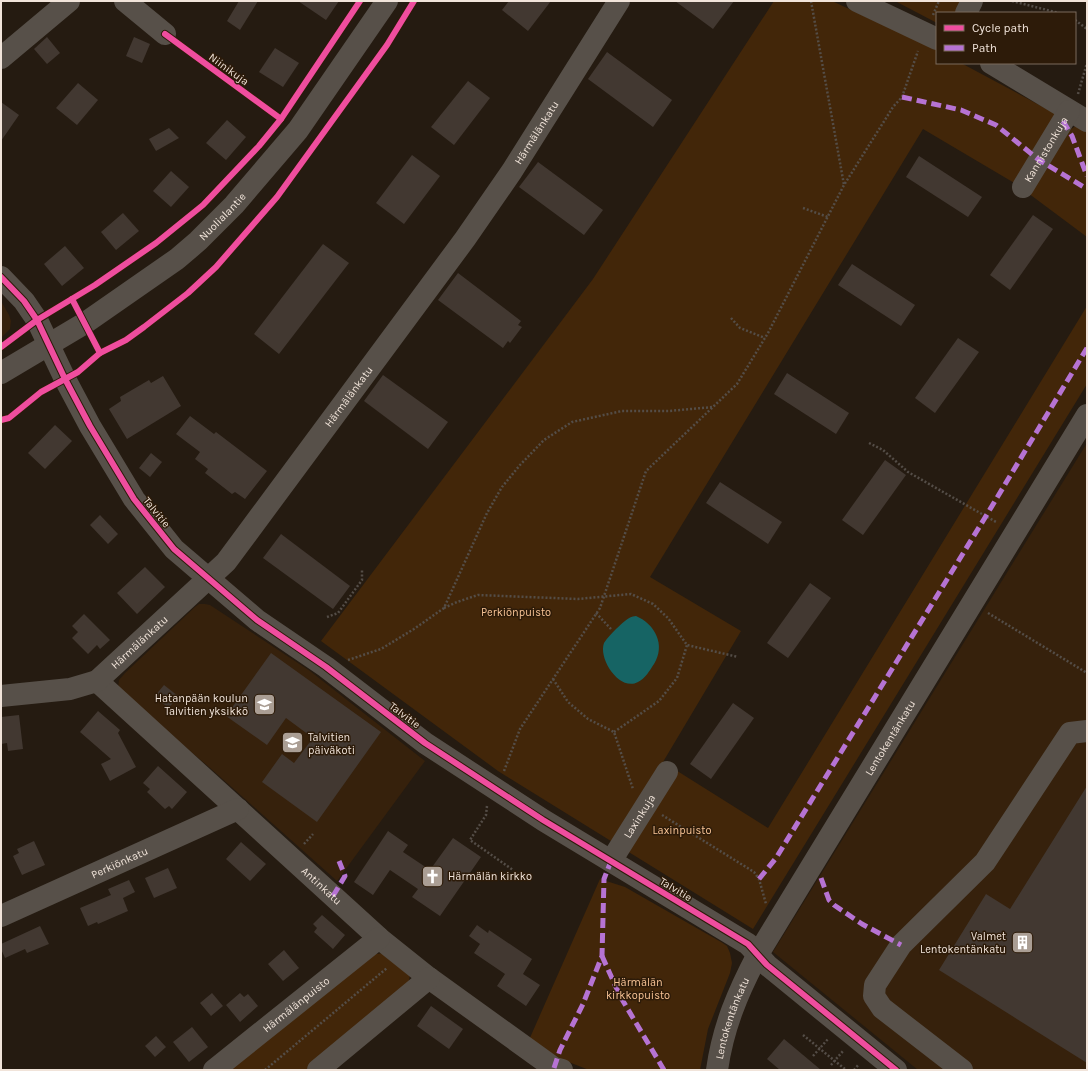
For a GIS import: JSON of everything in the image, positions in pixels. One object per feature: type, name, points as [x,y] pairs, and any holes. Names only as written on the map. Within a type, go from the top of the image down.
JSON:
[{"type":"street","points":[[1,58],[69,1]]},
{"type":"street","points":[[125,1],[165,34]]},
{"type":"street","name":"Nuolialantie","points":[[1,373],[85,323],[177,259],[198,241],[225,214],[298,130],[387,1]]},
{"type":"street","name":"Härmälänkatu","points":[[1,696],[70,689],[97,682],[226,562],[465,239],[512,171],[619,1]]},
{"type":"street","points":[[858,1],[930,36]]},
{"type":"street","points":[[966,12],[972,1]]},
{"type":"street","points":[[993,64],[1076,115]]},
{"type":"street","name":"Kannistonkuja","points":[[1023,188],[1076,115]]},
{"type":"street","name":"Talvitie","points":[[1,277],[24,301],[37,320],[65,379],[90,426],[134,499],[174,548],[208,579],[257,620],[326,668],[425,743],[495,790],[748,944],[767,965],[896,1070]]},
{"type":"street","name":"Lentokentänkatu","points":[[717,1070],[720,1050],[728,1020],[741,986],[758,954],[1085,424]]},
{"type":"street","name":"Antinkatu","points":[[97,682],[379,938],[429,978],[556,1069]]},
{"type":"street","points":[[962,1070],[882,1008],[874,996],[875,985],[901,946],[985,862],[1070,733],[1087,730]]},
{"type":"street","name":"Laxinkuja","points":[[611,862],[667,772]]},
{"type":"street","name":"Perkiönkatu","points":[[1,916],[238,809]]},
{"type":"street","name":"Härmälänpuisto","points":[[214,1070],[379,938]]},
{"type":"street","points":[[318,1070],[429,978]]},
{"type":"path","points":[[811,1],[844,185]]},
{"type":"path","points":[[1012,1],[1055,12]]},
{"type":"path","points":[[1076,21],[1087,28]]},
{"type":"path","points":[[513,870],[470,840],[486,815],[488,803],[502,776],[520,729],[600,608],[646,471],[737,384],[765,338],[844,185],[893,107],[902,97],[930,36]]},
{"type":"path","points":[[1076,115],[1087,63]]},
{"type":"path","points":[[804,208],[828,217]]},
{"type":"path","points":[[731,318],[740,328],[765,338]]},
{"type":"path","points":[[444,608],[487,513],[502,487],[520,465],[544,440],[572,422],[622,411],[669,411],[713,407]]},
{"type":"path","points":[[869,443],[883,450],[908,472],[996,522]]},
{"type":"path","points":[[327,617],[338,613],[362,580],[362,569]]},
{"type":"path","points":[[326,668],[381,649],[414,629],[444,608],[456,602],[478,595],[578,599],[631,594],[653,604],[668,618],[687,645],[738,657]]},
{"type":"path","points":[[984,611],[1087,673]]},
{"type":"path","points":[[596,613],[611,629]]},
{"type":"path","points":[[614,732],[659,701],[677,678],[687,645]]},
{"type":"path","points":[[303,844],[313,834]]},
{"type":"path","points":[[264,1070],[402,956]]},
{"type":"path","points":[[803,1036],[846,1070]]},
{"type":"shaded area","points":[[1,301],[11,321],[10,329],[1,338]]},
{"type":"shaded area","points":[[1087,443],[1087,1070],[918,1070],[773,952]]},
{"type":"shaded area","name":"Talvitien päiväkoti","points":[[199,604],[210,605],[310,671],[425,761],[337,881],[209,767],[123,695],[118,688],[119,680],[125,673]]},
{"type":"green space","name":"Perkiönpuisto","points":[[774,1],[832,1],[936,50],[936,64],[963,64],[1056,114],[1016,184],[923,129],[650,577],[741,631],[663,762],[768,828],[1087,306],[1087,384],[753,929],[498,771],[321,641],[593,279]]},
{"type":"green space","points":[[895,1],[962,1],[956,12],[936,12],[936,22]]},
{"type":"green space","points":[[1077,125],[1087,130],[1087,237],[1028,193],[1063,135]]},
{"type":"green space","name":"Härmälän kirkkopuisto","points":[[600,879],[625,887],[727,946],[732,963],[730,973],[708,1029],[700,1070],[589,1070],[561,1059],[529,1040]]},
{"type":"green space","points":[[383,953],[410,973],[406,990],[307,1070],[229,1070],[370,955]]},
{"type":"water","points":[[636,616],[649,624],[657,636],[659,650],[654,664],[643,679],[631,684],[624,682],[612,672],[607,665],[603,650],[604,643],[608,637],[628,619]]},
{"type":"building","points":[[239,1],[258,1],[240,30],[227,21]]},
{"type":"building","points":[[298,1],[339,1],[326,20]]},
{"type":"building","points":[[509,1],[551,1],[528,31],[502,10]]},
{"type":"building","points":[[675,1],[734,1],[713,29]]},
{"type":"building","points":[[47,37],[60,53],[47,64],[34,49]]},
{"type":"building","points":[[134,37],[150,44],[142,63],[126,56]]},
{"type":"building","points":[[275,48],[299,63],[283,87],[259,72]]},
{"type":"building","points":[[607,52],[672,100],[653,127],[588,79]]},
{"type":"building","points":[[468,81],[490,98],[454,145],[431,127]]},
{"type":"building","points":[[78,83],[98,100],[77,125],[56,108]]},
{"type":"building","points":[[1,102],[19,115],[1,141]]},
{"type":"building","points":[[227,120],[246,137],[226,160],[206,143]]},
{"type":"building","points":[[169,128],[179,138],[156,151],[149,139]]},
{"type":"building","points":[[412,155],[440,176],[404,224],[376,203]]},
{"type":"building","points":[[919,156],[982,197],[968,217],[906,177]]},
{"type":"building","points":[[538,162],[603,210],[584,235],[519,187]]},
{"type":"building","points":[[171,171],[189,187],[171,207],[153,191]]},
{"type":"building","points":[[123,213],[139,231],[116,250],[101,232]]},
{"type":"building","points":[[1033,215],[1053,229],[1010,290],[990,275]]},
{"type":"building","points":[[323,244],[349,263],[279,354],[254,334]]},
{"type":"building","points":[[65,246],[84,268],[62,286],[44,264]]},
{"type":"building","points":[[852,264],[915,305],[901,326],[838,285]]},
{"type":"building","points":[[458,273],[521,321],[518,325],[522,327],[510,343],[508,341],[503,348],[438,300]]},
{"type":"building","points":[[958,338],[979,352],[935,413],[915,398]]},
{"type":"building","points":[[787,373],[849,413],[836,434],[774,394]]},
{"type":"building","points":[[383,375],[448,422],[428,449],[364,401]]},
{"type":"building","points":[[163,376],[181,406],[127,439],[109,409],[121,401],[120,397],[149,380],[151,383]]},
{"type":"building","points":[[190,416],[214,434],[216,432],[267,471],[245,499],[235,492],[232,494],[205,473],[208,469],[195,459],[200,452],[176,434]]},
{"type":"building","points":[[55,425],[72,441],[45,469],[28,453]]},
{"type":"building","points":[[151,453],[162,462],[150,477],[139,468]]},
{"type":"building","points":[[885,460],[906,475],[863,535],[842,520]]},
{"type":"building","points":[[720,482],[782,522],[768,544],[706,503]]},
{"type":"building","points":[[100,515],[118,534],[108,544],[90,525]]},
{"type":"building","points":[[281,534],[350,586],[333,609],[263,558]]},
{"type":"building","points":[[145,567],[165,587],[137,614],[117,593]]},
{"type":"building","points":[[810,583],[831,598],[788,658],[767,643]]},
{"type":"building","points":[[84,614],[110,640],[100,649],[97,645],[88,654],[72,638],[78,632],[72,626]]},
{"type":"building","points":[[271,653],[381,732],[317,822],[262,782],[282,754],[294,763],[313,738],[286,718],[267,745],[226,716]]},
{"type":"building","points":[[164,685],[178,696],[169,708],[154,697]]},
{"type":"building","points":[[733,703],[754,718],[711,779],[690,764]]},
{"type":"building","points":[[98,711],[120,730],[118,733],[136,767],[110,781],[101,764],[111,759],[80,732]]},
{"type":"building","points":[[19,715],[23,749],[8,751],[7,743],[1,744],[1,717]]},
{"type":"building","points":[[158,766],[187,792],[172,809],[169,806],[165,809],[147,792],[150,789],[143,783]]},
{"type":"building","name":"Valmet Lentokentänkatu","points":[[1087,786],[1087,1063],[939,970],[986,894],[1010,909]]},
{"type":"building","name":"Härmälän kirkko","points":[[388,831],[408,845],[403,852],[430,870],[453,838],[481,857],[440,916],[412,897],[418,889],[390,870],[373,895],[354,882]]},
{"type":"building","points":[[34,841],[45,865],[22,875],[13,856],[19,853],[17,849]]},
{"type":"building","points":[[241,842],[266,864],[250,881],[226,859]]},
{"type":"building","points":[[168,868],[177,888],[154,898],[145,878]]},
{"type":"building","points":[[129,880],[135,892],[123,898],[128,911],[98,924],[97,922],[88,926],[80,908],[111,895],[108,889]]},
{"type":"building","points":[[322,915],[345,935],[333,949],[314,932],[317,928],[313,924]]},
{"type":"building","points":[[477,925],[488,933],[489,930],[532,959],[523,974],[540,985],[526,1006],[497,986],[505,974],[474,953],[480,944],[469,936]]},
{"type":"building","points":[[40,926],[49,944],[27,953],[25,949],[5,958],[1,949],[1,944]]},
{"type":"building","points":[[284,950],[299,968],[283,981],[268,964]]},
{"type":"building","points":[[212,993],[223,1006],[211,1016],[200,1003]]},
{"type":"building","points":[[240,993],[244,997],[248,994],[258,1006],[240,1022],[226,1005]]},
{"type":"building","points":[[431,1006],[463,1029],[449,1049],[417,1026]]},
{"type":"building","points":[[192,1027],[208,1047],[189,1062],[173,1042]]},
{"type":"building","points":[[156,1036],[166,1047],[155,1057],[145,1046]]},
{"type":"building","points":[[784,1039],[821,1070],[780,1070],[767,1059]]},
{"type":"marked path","points":[[902,97],[961,110],[996,125],[1039,160],[1087,189]]},
{"type":"marked path","points":[[1063,121],[1072,136],[1087,176]]},
{"type":"marked path","points":[[759,879],[776,858],[986,516],[1087,348]]},
{"type":"marked path","points":[[333,896],[345,876],[339,861]]},
{"type":"marked path","points":[[554,1068],[560,1050],[583,1004],[602,956],[604,879],[611,861]]},
{"type":"marked path","points":[[821,878],[829,900],[834,905],[862,924],[901,945]]},
{"type":"marked path","points":[[602,956],[620,996],[664,1070]]},
{"type":"cycle path","points":[[1,347],[37,320],[95,285],[156,243],[203,205],[259,146],[281,119],[360,1]]},
{"type":"cycle path","points":[[1,420],[9,418],[41,392],[78,372],[100,353],[126,340],[188,293],[216,267],[277,197],[387,45],[414,1]]},
{"type":"cycle path","name":"Niinikuja","points":[[165,34],[281,119]]},
{"type":"cycle path","points":[[1,277],[24,301],[37,320],[65,379],[90,426],[134,499],[174,549],[257,620],[326,667],[425,743],[543,820],[748,944],[767,965],[896,1070]]},
{"type":"cycle path","points":[[72,299],[100,353]]},
{"type":"place","name":"Hatanpään koulun Talvitien yksikkö","points":[[264,704]]},
{"type":"place","name":"Talvitien päiväkoti","points":[[292,743]]},
{"type":"place","name":"Härmälän kirkko","points":[[433,876]]},
{"type":"place","name":"Valmet Lentokentänkatu","points":[[1022,942]]},
{"type":"park label","name":"Laxinpuisto","points":[[682,830]]}]
